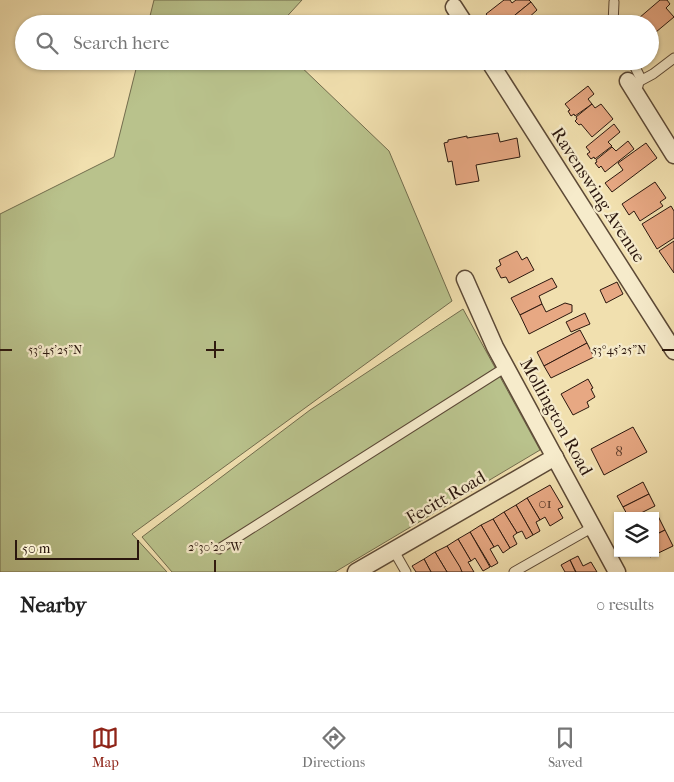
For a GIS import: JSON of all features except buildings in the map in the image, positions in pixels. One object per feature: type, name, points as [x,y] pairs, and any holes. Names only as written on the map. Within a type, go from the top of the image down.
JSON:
[{"type":"street","points":[[454,7],[459,15]]},
{"type":"street","name":"Ravenswing Avenue","points":[[495,70],[674,351]]},
{"type":"street","points":[[634,85],[674,155]]},
{"type":"street","name":"Mollington Road","points":[[465,279],[495,346],[617,572]]},
{"type":"street","name":"Fecitt Road","points":[[356,572],[555,458]]},
{"type":"lane","points":[[613,15],[614,2]]},
{"type":"lane","points":[[659,69],[674,58]]},
{"type":"lane","points":[[634,85],[639,73],[637,70]]},
{"type":"lane","points":[[634,85],[658,70]]},
{"type":"lane","points":[[219,549],[506,367]]},
{"type":"lane","points":[[514,572],[593,527]]},
{"type":"lane","points":[[394,551],[406,572]]},
{"type":"green space","points":[[154,0],[302,0],[288,15],[150,15]]},
{"type":"green space","points":[[136,70],[304,70],[389,151],[452,301],[132,534],[167,572],[0,572],[0,214],[114,157]]},
{"type":"green space","points":[[463,309],[540,450],[335,572],[172,572],[142,537],[310,410]]}]
